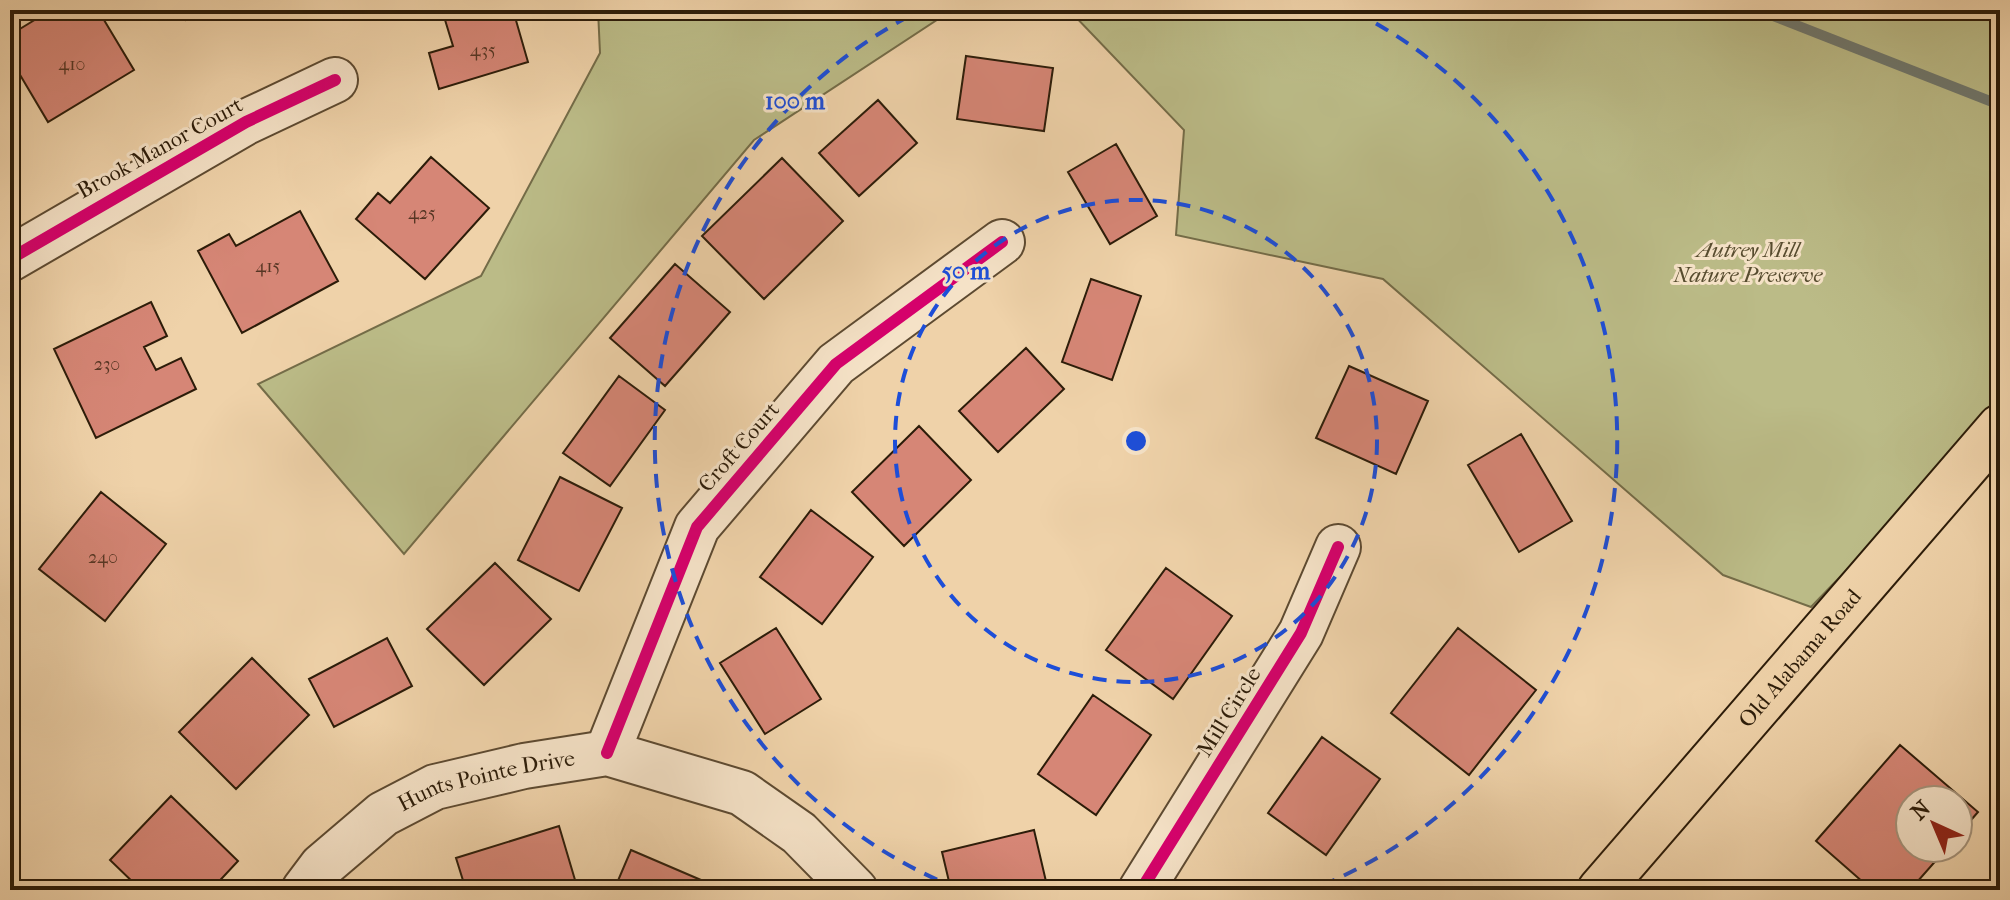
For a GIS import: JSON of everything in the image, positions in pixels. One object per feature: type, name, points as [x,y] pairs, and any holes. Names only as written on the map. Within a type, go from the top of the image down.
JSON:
[{"type":"main road","name":"Old Alabama Road","points":[[1600,890],[2000,427]]},
{"type":"street","name":"Brook Manor Court","points":[[10,259],[246,122],[335,80]]},
{"type":"street","name":"Croft Court","points":[[607,753],[697,527],[836,364],[1002,242]]},
{"type":"street","name":"Mill Circle","points":[[1141,890],[1301,633],[1338,547]]},
{"type":"street","name":"Hunts Pointe Drive","points":[[304,890],[322,866],[383,814],[435,787],[524,766],[607,753],[742,793],[799,833],[855,890]]},
{"type":"green space","points":[[598,10],[952,10],[754,140],[404,554],[258,384],[481,276],[600,53]]},
{"type":"green space","name":"Autrey Mill Nature Preserve","points":[[1069,10],[2000,10],[2000,411],[1811,607],[1723,575],[1383,279],[1176,235],[1184,130]]},
{"type":"building","points":[[51,10],[98,10],[134,70],[48,122],[10,58],[10,35]]},
{"type":"building","points":[[181,10],[207,10],[186,20]]},
{"type":"building","points":[[442,10],[513,10],[528,62],[439,89],[429,53],[453,46]]},
{"type":"building","points":[[966,56],[1053,68],[1044,131],[957,119]]},
{"type":"building","points":[[878,100],[917,143],[859,196],[819,153]]},
{"type":"building","points":[[1116,144],[1157,216],[1110,244],[1068,172]]},
{"type":"building","points":[[431,157],[489,208],[425,279],[356,219],[378,193],[390,203]]},
{"type":"building","points":[[782,158],[843,221],[764,299],[702,236]]},
{"type":"building","points":[[300,211],[338,281],[242,333],[198,251],[229,234],[236,246]]},
{"type":"building","points":[[675,264],[730,312],[665,386],[610,338]]},
{"type":"building","points":[[1091,279],[1141,296],[1112,380],[1062,362]]},
{"type":"building","points":[[151,302],[167,336],[144,347],[156,370],[181,358],[196,389],[96,438],[54,349]]},
{"type":"building","points":[[1026,348],[1064,389],[998,452],[959,411]]},
{"type":"building","points":[[1349,366],[1428,401],[1396,474],[1316,438]]},
{"type":"building","points":[[619,376],[665,410],[610,486],[563,453]]},
{"type":"building","points":[[919,426],[971,480],[904,546],[852,492]]},
{"type":"building","points":[[1521,434],[1572,521],[1519,552],[1468,465]]},
{"type":"building","points":[[560,477],[622,508],[579,591],[518,560]]},
{"type":"building","points":[[101,492],[166,544],[105,621],[39,569]]},
{"type":"building","points":[[811,510],[873,557],[822,624],[760,577]]},
{"type":"building","points":[[495,563],[551,619],[484,685],[427,629]]},
{"type":"building","points":[[1166,568],[1232,616],[1173,699],[1106,650]]},
{"type":"building","points":[[776,628],[821,699],[765,734],[720,663]]},
{"type":"building","points":[[1458,628],[1536,690],[1469,775],[1391,713]]},
{"type":"building","points":[[387,638],[412,686],[334,727],[309,679]]},
{"type":"building","points":[[252,658],[309,715],[236,789],[179,732]]},
{"type":"building","points":[[1093,695],[1151,735],[1096,815],[1038,774]]},
{"type":"building","points":[[1322,737],[1380,779],[1326,855],[1268,813]]},
{"type":"building","points":[[1900,745],[1945,784],[1894,784],[1894,864],[1933,864],[1910,890],[1872,890],[1816,841]]},
{"type":"building","points":[[171,796],[238,861],[211,890],[141,890],[110,860]]},
{"type":"building","points":[[559,826],[578,890],[466,890],[456,858]]},
{"type":"building","points":[[1034,830],[1048,890],[951,890],[942,852]]},
{"type":"building","points":[[631,850],[722,889],[614,890]]},
{"type":"waterway","points":[[1758,10],[2000,105]]},
{"type":"cycle path","points":[[10,259],[246,122],[335,80]]},
{"type":"cycle path","points":[[607,753],[697,527],[836,364],[1002,242]]},
{"type":"cycle path","points":[[1141,890],[1301,633],[1338,547]]}]
